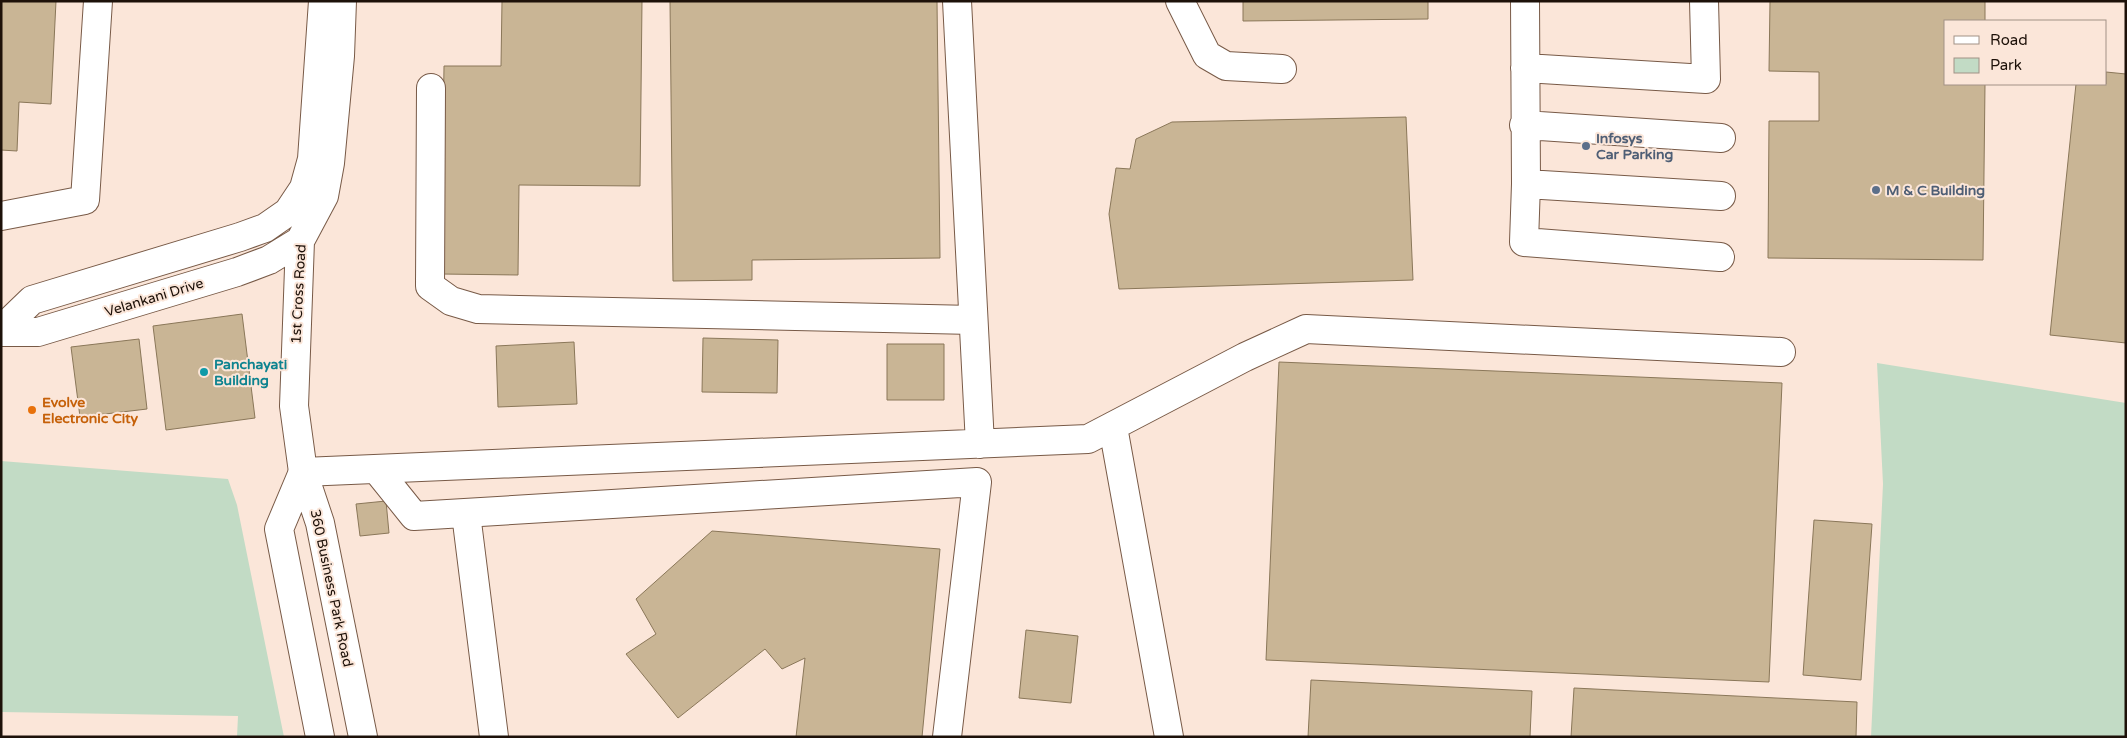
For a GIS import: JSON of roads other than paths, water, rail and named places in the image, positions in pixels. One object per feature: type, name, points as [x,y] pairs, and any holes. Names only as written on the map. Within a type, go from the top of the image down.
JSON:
[{"type":"street","points":[[1,216],[85,200],[98,1]]},
{"type":"street","points":[[1,331],[32,300],[240,237],[265,228],[288,212],[304,188],[312,159],[323,1]]},
{"type":"street","name":"1st Cross Road","points":[[303,472],[294,406],[300,241],[324,196],[330,163],[340,56],[342,1]]},
{"type":"street","points":[[958,1],[980,444]]},
{"type":"street","points":[[1180,1],[1207,55],[1226,66],[1282,69]]},
{"type":"street","points":[[1525,1],[1524,125],[1526,184],[1524,242],[1720,257]]},
{"type":"street","points":[[1524,68],[1706,79],[1704,1]]},
{"type":"street","points":[[431,88],[430,286],[451,301],[478,309],[974,320]]},
{"type":"street","points":[[1524,125],[1720,138]]},
{"type":"street","points":[[1526,184],[1721,196]]},
{"type":"street","name":"Velankani Drive","points":[[1,331],[38,332],[251,267],[269,260],[300,241]]},
{"type":"street","points":[[251,267],[264,270],[276,278],[291,302],[296,332]]},
{"type":"street","points":[[303,472],[1088,439],[1245,357],[1306,329],[1781,352]]},
{"type":"street","points":[[1112,427],[1169,737]]},
{"type":"street","points":[[376,470],[414,516],[977,482],[947,737]]},
{"type":"street","name":"360 Business Park Road","points":[[303,472],[279,529],[320,737]]},
{"type":"street","name":"360 Business Park Road","points":[[303,472],[320,523],[363,737]]},
{"type":"street","points":[[466,514],[494,737]]},
{"type":"place","name":"Infosys Car Parking","points":[[1586,146]]},
{"type":"place","name":"M & C Building","points":[[1876,190]]},
{"type":"place","name":"Panchayati Building","points":[[204,372]]},
{"type":"place","name":"Evolve Electronic City","points":[[32,410]]}]
